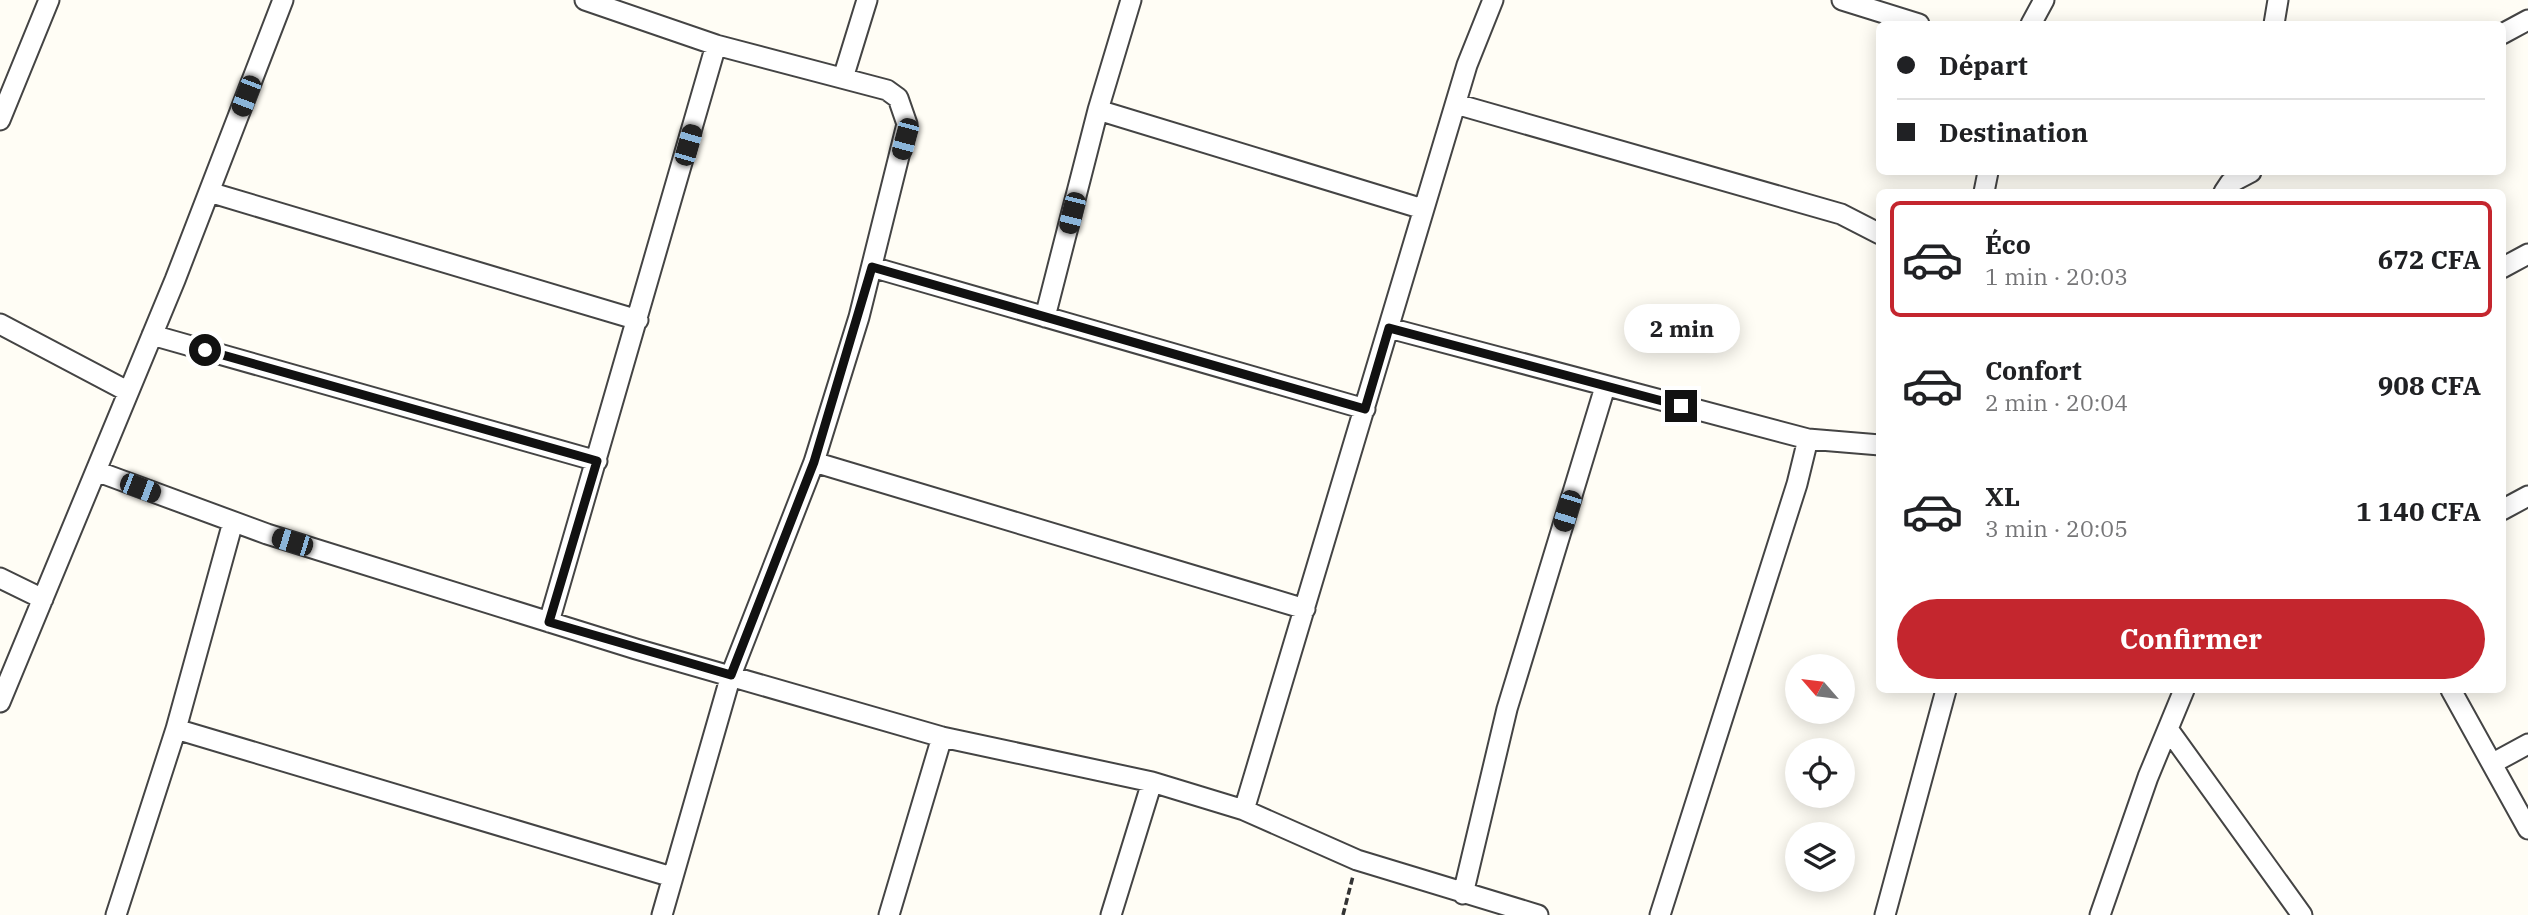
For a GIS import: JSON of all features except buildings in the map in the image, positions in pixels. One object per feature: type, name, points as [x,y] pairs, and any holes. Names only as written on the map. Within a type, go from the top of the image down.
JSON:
[{"type":"street","points":[[0,120],[49,0]]},
{"type":"street","points":[[0,702],[152,335],[283,0]]},
{"type":"street","points":[[585,0],[637,8],[716,45],[887,90],[898,98],[907,124],[872,267],[814,462],[731,675],[662,915]]},
{"type":"street","points":[[843,78],[867,0]]},
{"type":"street","points":[[1045,317],[1098,110],[1131,0]]},
{"type":"street","points":[[1842,0],[1909,21]]},
{"type":"street","points":[[2033,21],[2044,0]]},
{"type":"street","points":[[2274,21],[2278,0]]},
{"type":"street","points":[[1244,810],[1423,209],[1488,1]]},
{"type":"street","points":[[2506,32],[2528,20]]},
{"type":"street","points":[[549,622],[716,45]]},
{"type":"street","points":[[1456,104],[1841,214],[1876,232]]},
{"type":"street","points":[[1098,110],[1423,209]]},
{"type":"street","points":[[2226,189],[2230,183],[2245,175]]},
{"type":"street","points":[[209,191],[638,320]]},
{"type":"street","points":[[2506,266],[2528,254]]},
{"type":"street","points":[[872,267],[1365,409]]},
{"type":"street","points":[[0,324],[127,391]]},
{"type":"street","points":[[1389,328],[1808,439],[1876,445]]},
{"type":"street","points":[[152,335],[597,461]]},
{"type":"street","points":[[1463,894],[1507,709],[1605,387]]},
{"type":"street","points":[[1660,915],[1797,484],[1808,439]]},
{"type":"street","points":[[814,462],[1306,609]]},
{"type":"street","points":[[96,471],[233,522],[549,622],[942,737],[1152,782],[1244,810],[1357,860],[1538,915]]},
{"type":"street","points":[[2506,508],[2528,496]]},
{"type":"street","points":[[116,915],[176,729],[233,522]]},
{"type":"street","points":[[0,578],[43,599]]},
{"type":"street","points":[[1885,915],[1944,693]]},
{"type":"street","points":[[2099,915],[2183,693]]},
{"type":"street","points":[[2453,693],[2528,829]]},
{"type":"street","points":[[176,729],[672,877]]},
{"type":"street","points":[[2168,729],[2302,915]]},
{"type":"street","points":[[889,915],[942,737]]},
{"type":"street","points":[[2493,763],[2528,744]]},
{"type":"street","points":[[1111,915],[1152,782]]},
{"type":"path","points":[[1343,915],[1357,860]]},
{"type":"route","points":[[205,350],[597,461],[549,622],[731,675],[814,462],[872,267],[1365,409],[1389,328],[1681,406]]}]
